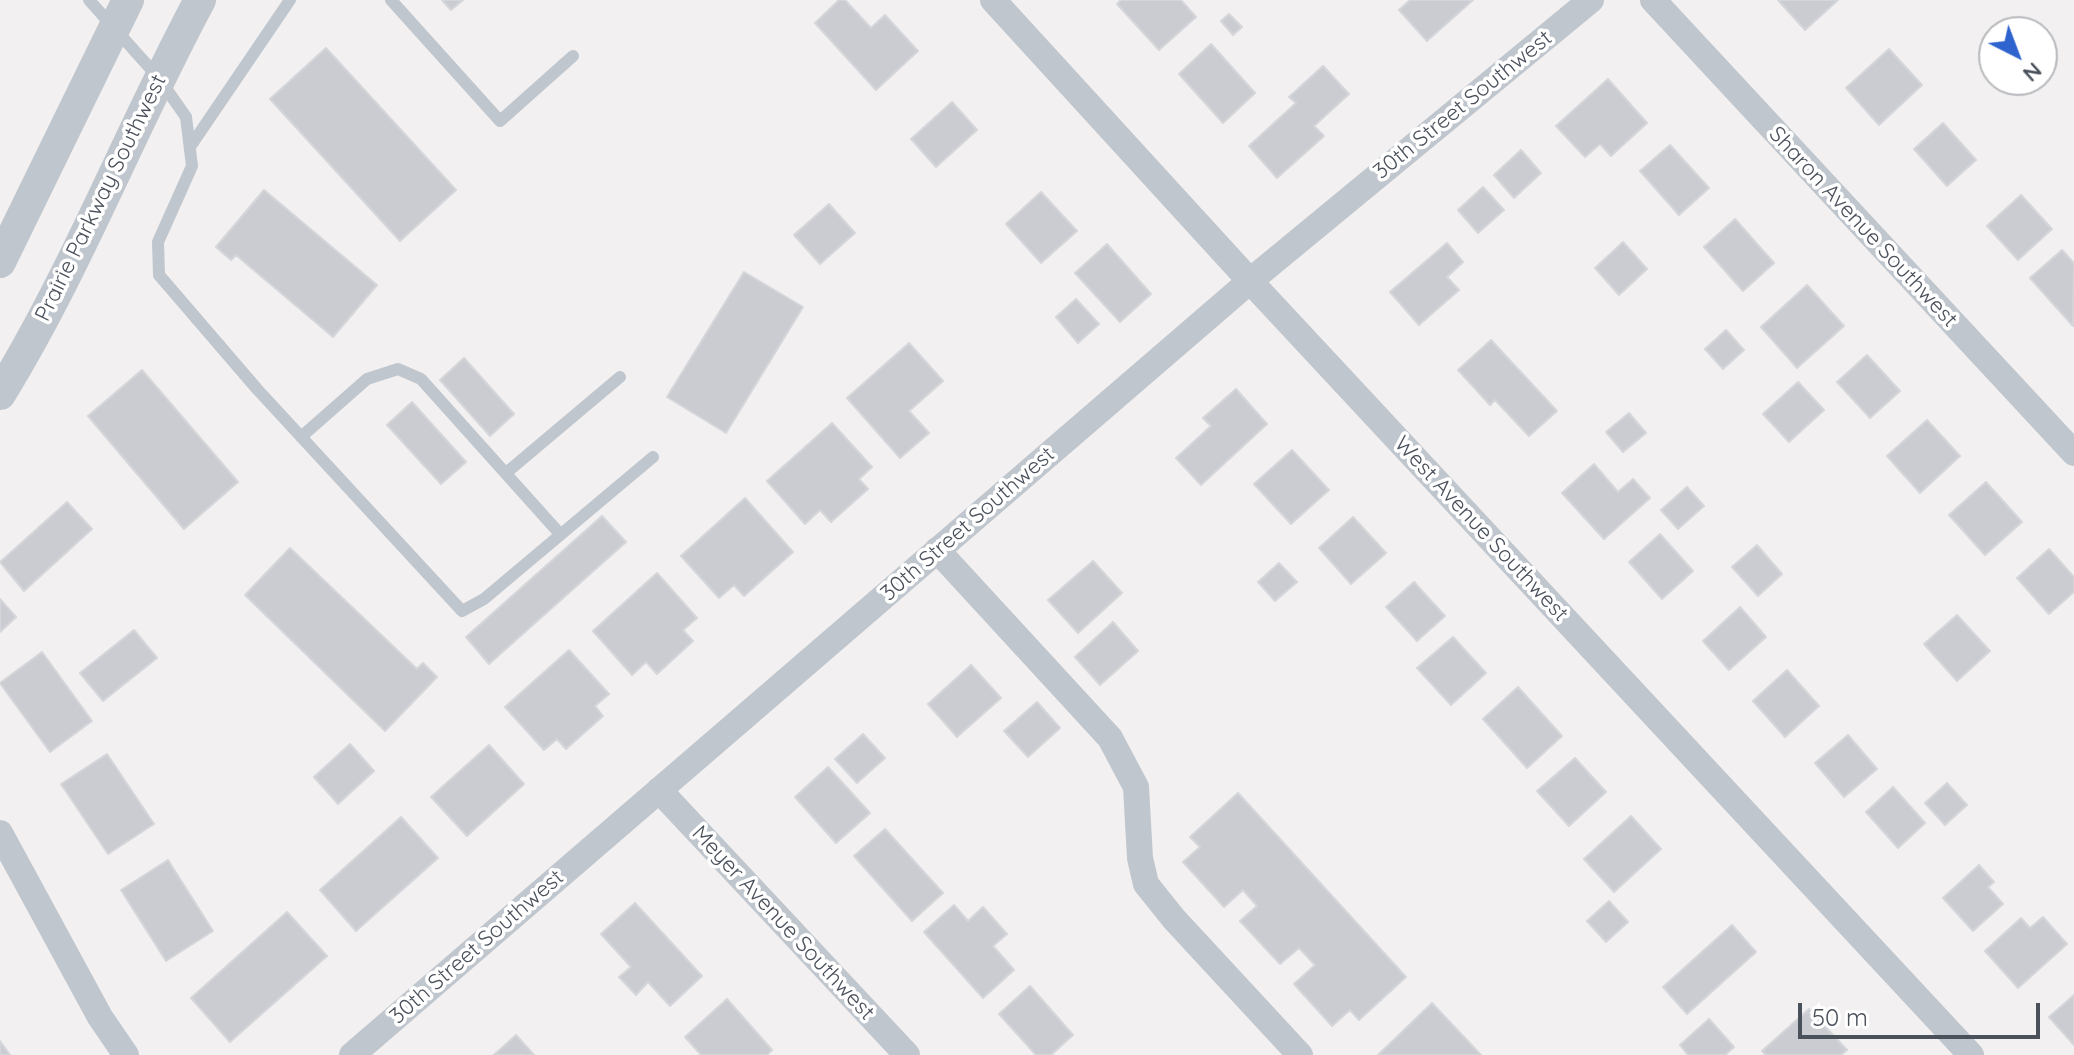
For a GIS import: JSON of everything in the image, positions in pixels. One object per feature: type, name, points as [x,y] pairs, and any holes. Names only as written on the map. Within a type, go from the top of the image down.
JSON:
[{"type":"street","name":"Prairie Parkway Southwest","points":[[0,394],[38,330],[158,77],[200,0]]},
{"type":"street","name":"West Avenue Southwest","points":[[993,0],[1250,281],[1971,1055]]},
{"type":"street","name":"30th Street Southwest","points":[[352,1055],[1250,281],[1591,0]]},
{"type":"street","name":"Sharon Avenue Southwest","points":[[1653,0],[2074,453]]},
{"type":"street","points":[[0,262],[121,14]]},
{"type":"street","points":[[937,550],[1110,738],[1136,787],[1140,858],[1146,884],[1174,919],[1300,1055]]},
{"type":"street","name":"Meyer Avenue Southwest","points":[[659,790],[907,1055]]},
{"type":"street","points":[[0,833],[100,1017],[126,1055]]},
{"type":"lane","points":[[89,0],[121,14],[186,117],[192,166],[158,242],[159,275],[301,437],[462,611],[484,599],[653,457]]},
{"type":"lane","points":[[190,147],[290,0]]},
{"type":"lane","points":[[391,0],[500,121],[573,56]]},
{"type":"lane","points":[[301,437],[367,379],[398,369],[421,379],[560,534]]},
{"type":"lane","points":[[506,473],[620,377]]},
{"type":"building","points":[[442,0],[463,0],[451,10]]},
{"type":"building","points":[[839,0],[845,0],[871,28],[885,15],[918,51],[876,90],[815,23]]},
{"type":"building","points":[[1121,0],[1181,0],[1196,17],[1159,50],[1117,4]]},
{"type":"building","points":[[1410,0],[1473,0],[1427,41],[1399,10]]},
{"type":"building","points":[[1778,0],[1838,0],[1805,30]]},
{"type":"building","points":[[1229,14],[1242,27],[1233,35],[1221,21]]},
{"type":"building","points":[[1211,44],[1255,93],[1223,123],[1179,74]]},
{"type":"building","points":[[326,48],[456,190],[400,241],[270,99]]},
{"type":"building","points":[[1889,49],[1922,85],[1879,125],[1846,88]]},
{"type":"building","points":[[1323,66],[1349,94],[1314,126],[1324,136],[1277,178],[1249,146],[1296,103],[1289,97]]},
{"type":"building","points":[[1608,79],[1647,123],[1611,156],[1600,144],[1585,157],[1556,126]]},
{"type":"building","points":[[952,102],[977,130],[936,167],[911,139]]},
{"type":"building","points":[[1943,123],[1976,160],[1947,186],[1914,149]]},
{"type":"building","points":[[1670,145],[1709,188],[1679,215],[1640,171]]},
{"type":"building","points":[[1521,150],[1541,173],[1514,198],[1494,175]]},
{"type":"building","points":[[1483,187],[1504,210],[1478,233],[1458,210]]},
{"type":"building","points":[[264,190],[377,285],[333,337],[236,255],[231,260],[216,247]]},
{"type":"building","points":[[1041,192],[1077,231],[1041,263],[1006,224]]},
{"type":"building","points":[[2021,195],[2052,229],[2018,260],[1987,226]]},
{"type":"building","points":[[829,204],[855,233],[820,264],[794,235]]},
{"type":"building","points":[[1735,219],[1774,263],[1743,291],[1704,247]]},
{"type":"building","points":[[1623,242],[1647,269],[1619,295],[1595,268]]},
{"type":"building","points":[[1447,243],[1463,262],[1447,277],[1459,290],[1419,325],[1390,292]]},
{"type":"building","points":[[1107,244],[1151,294],[1120,322],[1075,273]]},
{"type":"building","points":[[2062,250],[2074,263],[2073,326],[2030,278]]},
{"type":"building","points":[[744,272],[803,307],[726,433],[667,397]]},
{"type":"building","points":[[1807,285],[1844,326],[1797,368],[1761,327]]},
{"type":"building","points":[[1076,299],[1099,324],[1078,343],[1056,317]]},
{"type":"building","points":[[1726,330],[1744,350],[1723,369],[1705,349]]},
{"type":"building","points":[[1491,340],[1557,411],[1529,436],[1495,400],[1490,405],[1458,370]]},
{"type":"building","points":[[909,343],[943,381],[909,411],[929,433],[900,458],[847,398]]},
{"type":"building","points":[[1867,355],[1900,391],[1870,418],[1837,382]]},
{"type":"building","points":[[464,358],[514,414],[490,436],[440,380]]},
{"type":"building","points":[[142,370],[238,482],[184,529],[88,416]]},
{"type":"building","points":[[1798,382],[1824,410],[1789,442],[1763,414]]},
{"type":"building","points":[[1236,389],[1267,424],[1201,485],[1176,458],[1211,426],[1203,418]]},
{"type":"building","points":[[412,402],[466,462],[441,484],[387,425]]},
{"type":"building","points":[[1629,413],[1646,433],[1623,452],[1606,432]]},
{"type":"building","points":[[1927,420],[1960,456],[1920,493],[1887,456]]},
{"type":"building","points":[[832,423],[872,467],[859,479],[868,489],[831,522],[820,510],[805,524],[767,481]]},
{"type":"building","points":[[1292,450],[1329,490],[1291,524],[1254,484]]},
{"type":"building","points":[[1594,464],[1618,492],[1633,479],[1650,498],[1604,539],[1562,493]]},
{"type":"building","points":[[1986,482],[2022,522],[1985,555],[1949,515]]},
{"type":"building","points":[[1687,487],[1704,506],[1678,529],[1661,510]]},
{"type":"building","points":[[745,498],[793,552],[744,596],[734,585],[719,598],[681,556]]},
{"type":"building","points":[[67,502],[92,529],[24,591],[0,562]]},
{"type":"building","points":[[602,516],[626,542],[489,664],[466,637]]},
{"type":"building","points":[[1353,517],[1386,553],[1351,584],[1319,548]]},
{"type":"building","points":[[1660,534],[1693,571],[1662,599],[1629,562]]},
{"type":"building","points":[[1757,545],[1782,574],[1758,596],[1732,567]]},
{"type":"building","points":[[290,548],[417,669],[423,663],[437,677],[385,731],[245,595]]},
{"type":"building","points":[[2049,549],[2074,577],[2074,592],[2049,614],[2017,578]]},
{"type":"building","points":[[1093,561],[1122,593],[1078,633],[1048,600]]},
{"type":"building","points":[[1279,563],[1297,582],[1275,601],[1258,582]]},
{"type":"building","points":[[657,573],[697,618],[683,630],[693,641],[657,674],[646,662],[632,675],[593,631]]},
{"type":"building","points":[[1414,582],[1445,616],[1417,641],[1386,607]]},
{"type":"building","points":[[0,599],[16,617],[0,632]]},
{"type":"building","points":[[1740,607],[1766,637],[1729,670],[1703,641]]},
{"type":"building","points":[[1957,615],[1990,651],[1957,681],[1924,644]]},
{"type":"building","points":[[1113,622],[1138,651],[1100,685],[1075,657]]},
{"type":"building","points":[[134,630],[157,658],[103,701],[80,673]]},
{"type":"building","points":[[1453,637],[1486,673],[1451,705],[1417,668]]},
{"type":"building","points":[[569,650],[609,694],[595,706],[603,716],[566,749],[557,739],[544,750],[505,707]]},
{"type":"building","points":[[42,652],[92,721],[50,752],[0,683]]},
{"type":"building","points":[[971,665],[1001,698],[957,737],[928,704]]},
{"type":"building","points":[[1787,670],[1819,706],[1785,737],[1753,701]]},
{"type":"building","points":[[1518,687],[1562,736],[1527,768],[1483,719]]},
{"type":"building","points":[[1037,702],[1060,728],[1028,757],[1004,731]]},
{"type":"building","points":[[863,734],[885,758],[857,783],[835,759]]},
{"type":"building","points":[[1848,735],[1877,769],[1844,797],[1815,763]]},
{"type":"building","points":[[350,744],[374,771],[338,804],[314,777]]},
{"type":"building","points":[[489,745],[524,784],[467,836],[431,797]]},
{"type":"building","points":[[107,754],[154,824],[108,854],[61,784]]},
{"type":"building","points":[[1575,758],[1606,792],[1569,826],[1537,791]]},
{"type":"building","points":[[828,767],[870,813],[836,843],[795,797]]},
{"type":"building","points":[[1947,783],[1967,805],[1945,825],[1925,803]]},
{"type":"building","points":[[1893,787],[1925,823],[1898,848],[1866,812]]},
{"type":"building","points":[[1238,793],[1406,977],[1359,1020],[1350,1010],[1332,1026],[1294,984],[1315,965],[1299,948],[1280,964],[1240,921],[1257,906],[1243,890],[1224,907],[1183,862],[1200,847],[1190,837]]},
{"type":"building","points":[[1631,816],[1661,849],[1614,892],[1584,859]]},
{"type":"building","points":[[401,817],[438,858],[356,931],[320,890]]},
{"type":"building","points":[[885,829],[943,893],[912,921],[854,856]]},
{"type":"building","points":[[168,860],[213,931],[166,961],[121,890]]},
{"type":"building","points":[[1979,865],[1994,882],[1988,887],[2003,904],[1973,931],[1943,898]]},
{"type":"building","points":[[1609,901],[1628,922],[1606,942],[1587,921]]},
{"type":"building","points":[[635,903],[702,976],[670,1006],[648,982],[636,995],[619,977],[631,967],[601,934]]},
{"type":"building","points":[[954,905],[968,921],[983,907],[1007,934],[993,946],[1014,970],[983,998],[924,932]]},
{"type":"building","points":[[287,912],[327,956],[230,1042],[191,998]]},
{"type":"building","points":[[2043,917],[2067,944],[2018,988],[1985,951],[2021,918],[2030,928]]},
{"type":"building","points":[[1732,925],[1756,952],[1687,1014],[1663,987]]},
{"type":"building","points":[[1030,986],[1073,1035],[1051,1055],[1036,1055],[999,1014]]},
{"type":"building","points":[[2074,995],[2074,1045],[2049,1017]]},
{"type":"building","points":[[727,999],[772,1050],[767,1055],[701,1055],[685,1037]]},
{"type":"building","points":[[1432,1003],[1481,1055],[1378,1055]]},
{"type":"building","points":[[1809,1009],[1847,1050],[1841,1055],[1766,1055],[1762,1051]]},
{"type":"building","points":[[1709,1019],[1734,1047],[1725,1055],[1688,1055],[1680,1045]]},
{"type":"building","points":[[516,1035],[534,1055],[494,1055]]},
{"type":"building","points":[[0,1041],[10,1055],[0,1055]]}]
